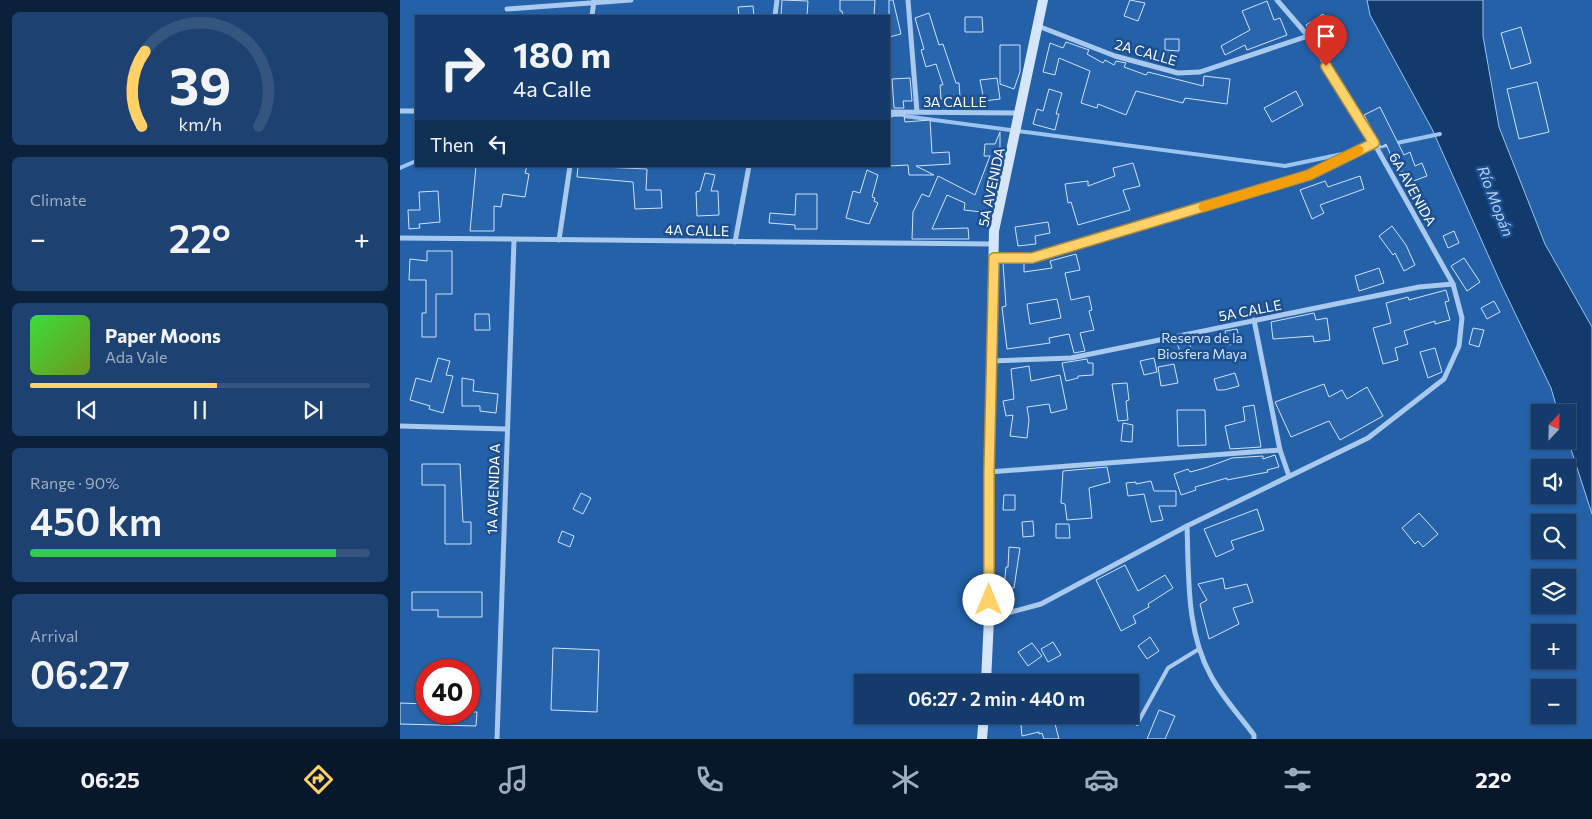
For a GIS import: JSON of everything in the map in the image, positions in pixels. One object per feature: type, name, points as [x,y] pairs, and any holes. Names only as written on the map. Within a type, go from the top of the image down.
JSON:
[{"type":"street","points":[[507,8],[631,0]]},
{"type":"street","points":[[774,15],[777,0]]},
{"type":"street","points":[[908,0],[917,112]]},
{"type":"street","name":"5A AVENIDA","points":[[986,674],[989,618],[989,472],[994,231],[1021,112],[1043,0]]},
{"type":"street","name":"6A AVENIDA","points":[[1278,0],[1308,36],[1374,143],[1453,284],[1462,318],[1459,346],[1444,379],[1368,438],[1289,476]]},
{"type":"street","points":[[592,15],[594,1]]},
{"type":"street","name":"2A CALLE","points":[[1038,26],[1115,56],[1178,74],[1200,72],[1308,36]]},
{"type":"street","points":[[400,111],[415,111]]},
{"type":"street","name":"3A CALLE","points":[[890,112],[1021,112]]},
{"type":"street","points":[[994,258],[1032,258],[1290,181],[1309,175],[1374,143]]},
{"type":"street","points":[[559,240],[570,167]]},
{"type":"street","points":[[735,242],[749,167]]},
{"type":"street","name":"4A CALLE","points":[[400,238],[994,244]]},
{"type":"street","name":"1A AVENIDA A","points":[[497,739],[506,429],[514,240]]},
{"type":"street","name":"5A CALLE","points":[[991,361],[1071,358],[1419,287],[1453,284]]},
{"type":"street","points":[[989,618],[1041,604],[1187,526],[1289,476],[1280,450],[1254,320]]},
{"type":"street","points":[[400,426],[506,429]]},
{"type":"street","points":[[989,472],[1280,450]]},
{"type":"street","points":[[1187,526],[1190,606],[1199,649],[1211,677],[1254,735],[1254,739]]},
{"type":"street","points":[[982,739],[983,724]]},
{"type":"lane","points":[[1139,720],[1168,668],[1199,649]]},
{"type":"green space","name":"Reserva de la Biosfera Maya","points":[[400,0],[1592,0],[1592,349],[1566,404],[1531,404],[1531,449],[1571,449],[1574,459],[1531,459],[1531,504],[1576,504],[1576,465],[1592,514],[1592,739],[400,739]]},
{"type":"water","name":"Río Mopán","points":[[1367,0],[1483,0],[1483,36],[1499,127],[1545,244],[1592,327],[1592,514],[1576,465],[1576,459],[1574,459],[1571,449],[1576,449],[1576,404],[1556,404],[1551,388],[1501,284],[1432,129],[1370,15]]},
{"type":"building","points":[[782,0],[808,1],[807,15],[781,15]]},
{"type":"building","points":[[840,0],[875,0],[874,15],[843,15],[842,11],[840,11]]},
{"type":"building","points":[[889,0],[893,0],[901,34],[890,37]]},
{"type":"building","points":[[1130,0],[1145,3],[1138,21],[1124,16]]},
{"type":"building","points":[[1267,1],[1274,20],[1280,18],[1287,35],[1247,50],[1245,45],[1225,55],[1221,46],[1250,30],[1242,11]]},
{"type":"building","points":[[753,6],[754,15],[739,15],[738,7]]},
{"type":"building","points":[[929,13],[939,45],[943,44],[956,83],[959,83],[960,97],[941,99],[940,85],[943,85],[936,64],[926,67],[921,50],[924,49],[915,18]]},
{"type":"building","points":[[1323,14],[1340,40],[1323,51],[1306,25]]},
{"type":"building","points":[[965,17],[982,17],[983,32],[965,32]]},
{"type":"building","points":[[1521,27],[1531,63],[1511,69],[1501,33]]},
{"type":"building","points":[[1165,39],[1179,39],[1179,51],[1165,50]]},
{"type":"building","points":[[1066,42],[1089,50],[1087,54],[1103,63],[1105,60],[1114,65],[1116,61],[1126,63],[1124,67],[1146,75],[1148,72],[1203,86],[1204,76],[1230,79],[1227,104],[1185,98],[1183,103],[1136,91],[1126,115],[1098,104],[1097,108],[1081,103],[1090,71],[1059,58],[1055,75],[1043,72],[1050,43],[1063,48]]},
{"type":"building","points":[[1000,45],[1020,45],[1020,72],[1014,89],[1000,84]]},
{"type":"building","points":[[910,78],[912,101],[903,101],[904,108],[894,108],[892,79]]},
{"type":"building","points":[[997,78],[1000,99],[984,101],[980,80]]},
{"type":"building","points":[[1537,82],[1549,132],[1519,139],[1507,89]]},
{"type":"building","points":[[1049,89],[1062,93],[1056,114],[1059,114],[1055,130],[1033,124],[1037,109],[1043,111]]},
{"type":"building","points":[[1296,91],[1303,105],[1272,122],[1264,108]]},
{"type":"building","points":[[1380,107],[1404,155],[1410,152],[1415,166],[1422,163],[1427,176],[1408,183],[1403,171],[1398,173],[1386,144],[1381,147],[1364,115]]},
{"type":"building","points":[[904,116],[905,122],[930,120],[932,153],[949,152],[950,164],[916,166],[934,175],[909,175],[908,165],[890,166],[890,118]]},
{"type":"building","points":[[1000,132],[1000,166],[992,188],[994,189],[990,213],[964,210],[965,203],[947,195],[932,229],[968,228],[969,239],[912,239],[913,212],[922,194],[929,197],[938,176],[975,195],[990,156],[984,156],[985,144],[995,144]]},
{"type":"building","points":[[1133,163],[1140,186],[1123,190],[1130,210],[1078,225],[1071,202],[1068,203],[1065,184],[1088,181],[1088,186],[1115,176],[1113,168]]},
{"type":"building","points":[[476,167],[527,167],[525,173],[529,174],[525,197],[503,194],[501,207],[494,206],[494,231],[470,231]]},
{"type":"building","points":[[578,167],[647,169],[646,190],[661,190],[662,208],[635,209],[633,182],[577,177]]},
{"type":"building","points":[[867,170],[878,175],[872,197],[878,203],[869,224],[846,218],[853,191],[860,193]]},
{"type":"building","points":[[705,173],[715,175],[711,191],[718,191],[719,215],[697,216],[696,192],[700,191]]},
{"type":"building","points":[[1360,176],[1364,189],[1320,205],[1324,213],[1312,219],[1300,190],[1325,181],[1328,187]]},
{"type":"building","points":[[438,191],[440,222],[419,224],[420,228],[409,229],[408,210],[420,210],[419,192]]},
{"type":"building","points":[[796,194],[817,194],[817,229],[795,229],[795,225],[769,223],[770,213],[795,215]]},
{"type":"building","points":[[1048,222],[1050,233],[1035,236],[1036,244],[1018,246],[1015,227]]},
{"type":"building","points":[[1392,226],[1406,245],[1415,265],[1404,271],[1395,253],[1393,255],[1379,236]]},
{"type":"building","points":[[1454,231],[1459,243],[1448,248],[1443,236]]},
{"type":"building","points":[[427,251],[452,251],[452,294],[436,294],[436,337],[422,337],[422,313],[426,313],[426,280],[409,280],[410,259],[427,261]]},
{"type":"building","points":[[1076,254],[1080,270],[1065,273],[1071,300],[1089,296],[1092,310],[1089,311],[1094,330],[1080,333],[1085,351],[1074,353],[1069,334],[1049,338],[1050,343],[1007,349],[1002,307],[1006,306],[1003,263],[1024,262],[1024,272],[1052,268],[1050,261]],"holes":[[[1057,299],[1061,318],[1030,324],[1027,304]]]},
{"type":"building","points":[[1464,258],[1480,282],[1467,291],[1451,266]]},
{"type":"building","points":[[1379,268],[1384,283],[1359,291],[1355,276]]},
{"type":"building","points":[[1446,290],[1449,301],[1445,302],[1450,320],[1435,324],[1435,321],[1404,331],[1408,344],[1395,348],[1398,360],[1383,364],[1373,328],[1391,323],[1386,303],[1408,297],[1409,300]]},
{"type":"building","points":[[1494,301],[1500,312],[1487,319],[1481,308]]},
{"type":"building","points":[[1314,313],[1316,320],[1327,318],[1330,340],[1314,342],[1313,336],[1273,339],[1271,322]]},
{"type":"building","points":[[475,314],[489,314],[490,330],[475,330]]},
{"type":"building","points":[[1473,328],[1484,330],[1479,347],[1469,344]]},
{"type":"building","points":[[1237,329],[1240,342],[1228,345],[1225,331]]},
{"type":"building","points":[[1187,339],[1193,352],[1182,356],[1176,341]]},
{"type":"building","points":[[1435,348],[1442,372],[1428,378],[1420,352]]},
{"type":"building","points":[[438,358],[450,361],[446,375],[453,376],[443,413],[429,409],[430,406],[410,400],[416,378],[431,382]]},
{"type":"building","points":[[1154,358],[1157,372],[1144,375],[1140,361]]},
{"type":"building","points":[[1087,359],[1088,363],[1093,363],[1093,375],[1078,376],[1078,378],[1066,381],[1062,363]]},
{"type":"building","points":[[1174,364],[1178,383],[1161,386],[1158,367]]},
{"type":"building","points":[[1029,366],[1031,381],[1060,375],[1067,409],[1051,413],[1049,404],[1027,407],[1029,420],[1027,438],[1010,436],[1013,415],[1006,416],[1003,401],[1014,399],[1011,369]]},
{"type":"building","points":[[1235,373],[1239,386],[1217,390],[1214,379]]},
{"type":"building","points":[[462,378],[474,380],[473,391],[498,394],[496,413],[480,411],[480,406],[462,406]]},
{"type":"building","points":[[1127,383],[1129,400],[1126,401],[1128,420],[1118,421],[1112,384]]},
{"type":"building","points":[[1324,384],[1329,397],[1342,390],[1347,399],[1367,387],[1383,416],[1340,440],[1329,421],[1291,437],[1275,402]]},
{"type":"building","points":[[1254,405],[1261,447],[1230,449],[1225,426],[1245,421],[1243,407]]},
{"type":"building","points":[[1177,410],[1205,410],[1206,445],[1178,446]]},
{"type":"building","points":[[1123,423],[1133,425],[1132,442],[1121,441]]},
{"type":"building","points":[[1275,455],[1279,467],[1267,470],[1268,472],[1227,480],[1227,478],[1195,487],[1196,490],[1181,495],[1174,474],[1188,469],[1190,472],[1205,468],[1232,458],[1263,456],[1263,459]]},
{"type":"building","points":[[422,464],[460,464],[463,522],[471,522],[471,544],[445,544],[445,485],[422,485]]},
{"type":"building","points":[[1107,467],[1110,482],[1089,488],[1092,518],[1067,520],[1065,504],[1061,503],[1063,471]]},
{"type":"building","points":[[1151,481],[1154,491],[1176,491],[1176,506],[1159,506],[1163,520],[1151,522],[1144,494],[1128,496],[1126,483],[1136,482],[1136,484]]},
{"type":"building","points":[[581,493],[591,498],[583,514],[573,509]]},
{"type":"building","points":[[1004,495],[1015,495],[1015,510],[1003,510]]},
{"type":"building","points":[[1257,509],[1264,530],[1231,541],[1234,549],[1216,557],[1204,529]]},
{"type":"building","points":[[1419,513],[1438,534],[1423,547],[1418,541],[1415,544],[1402,528]]},
{"type":"building","points":[[1033,521],[1034,536],[1023,537],[1022,522]]},
{"type":"building","points":[[1056,524],[1069,524],[1070,538],[1056,538]]},
{"type":"building","points":[[562,531],[574,536],[570,547],[558,542]]},
{"type":"building","points":[[1009,547],[1020,548],[1014,588],[1004,587]]},
{"type":"building","points":[[1125,565],[1138,591],[1165,575],[1173,588],[1148,604],[1149,607],[1133,616],[1136,623],[1121,631],[1096,580]]},
{"type":"building","points":[[1223,578],[1225,589],[1247,584],[1253,602],[1233,608],[1239,624],[1209,639],[1200,604],[1207,600],[1198,584]]},
{"type":"building","points":[[412,592],[482,592],[482,617],[438,617],[438,610],[412,610]]},
{"type":"building","points":[[1150,637],[1159,651],[1147,659],[1138,646]]},
{"type":"building","points":[[1053,642],[1061,655],[1048,662],[1041,649]]},
{"type":"building","points":[[1032,643],[1042,656],[1028,666],[1018,652]]},
{"type":"building","points":[[553,648],[599,650],[597,712],[551,710]]},
{"type":"building","points":[[400,703],[415,704],[415,724],[476,724],[476,726],[400,724]]},
{"type":"building","points":[[1159,710],[1175,716],[1165,739],[1147,739]]},
{"type":"building","points":[[1021,724],[1055,724],[1059,739],[1044,739],[1042,733],[1039,734],[1039,732],[1022,736]]},
{"type":"waterway","points":[[890,114],[1285,166],[1352,152]]},
{"type":"waterway","points":[[1363,150],[1440,134]]},
{"type":"waterway","points":[[400,168],[415,161]]},
{"type":"slow traffic","points":[[1203,207],[1309,175],[1359,150]]},
{"type":"route","points":[[989,600],[989,472],[994,258],[1032,258],[1309,175],[1374,143],[1326,66]]}]
